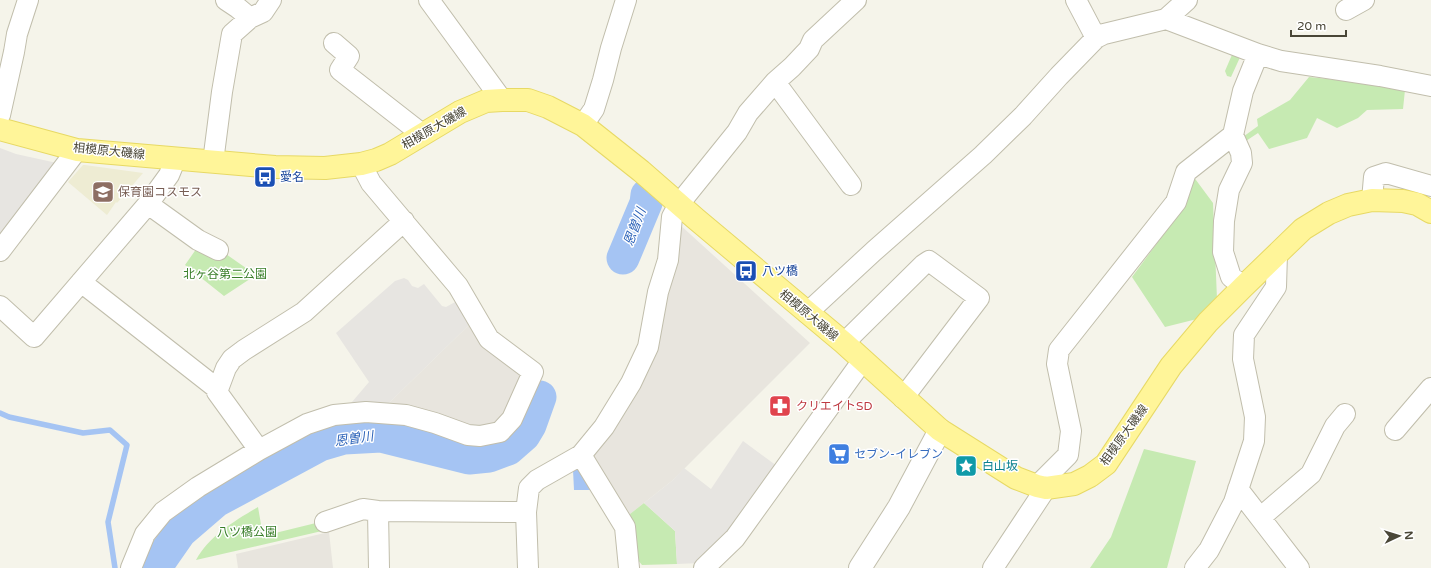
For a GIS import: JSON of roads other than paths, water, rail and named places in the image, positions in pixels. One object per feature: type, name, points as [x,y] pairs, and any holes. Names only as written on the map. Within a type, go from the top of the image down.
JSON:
[{"type":"main road","name":"相模原大磯線","points":[[0,129],[77,150],[304,169],[325,168],[361,164],[376,160],[390,154],[460,112],[486,101],[528,100],[566,116],[583,126],[641,171],[844,343],[940,430],[1016,478],[1041,487],[1074,484],[1090,476],[1106,464],[1171,366],[1208,322],[1303,229],[1329,213],[1348,205],[1372,200],[1403,201],[1417,204],[1430,211]]},
{"type":"street","points":[[0,115],[17,34],[28,0]]},
{"type":"street","points":[[226,0],[250,18]]},
{"type":"street","points":[[213,162],[222,92],[232,34],[250,18],[263,12],[271,0]]},
{"type":"street","points":[[583,126],[594,109],[603,80],[610,48],[626,0]]},
{"type":"street","points":[[528,568],[526,512],[529,488],[537,480],[581,454],[604,427],[631,383],[648,347],[658,292],[668,260],[675,201],[737,132],[748,113],[775,82],[792,68],[809,49],[813,40],[856,0]]},
{"type":"street","points":[[1076,0],[1096,38]]},
{"type":"street","points":[[807,313],[874,251],[983,155],[1023,116],[1058,76],[1096,38],[1104,34],[1166,19],[1187,0]]},
{"type":"street","points":[[1346,10],[1364,0]]},
{"type":"street","points":[[435,3],[502,100]]},
{"type":"street","points":[[1166,19],[1258,54],[1281,61],[1380,76],[1431,86]]},
{"type":"street","points":[[334,43],[349,56],[340,70],[422,134]]},
{"type":"street","points":[[1244,286],[1231,277],[1223,252],[1224,221],[1229,190],[1242,162],[1241,152],[1233,135],[1243,91],[1258,54]]},
{"type":"street","points":[[775,82],[840,178]]},
{"type":"street","points":[[993,568],[1041,487],[1068,455],[1071,431],[1057,364],[1059,350],[1176,202],[1186,172],[1233,135]]},
{"type":"street","points":[[0,251],[77,150]]},
{"type":"street","points":[[0,306],[34,337],[148,204],[169,175],[176,158]]},
{"type":"street","points":[[131,568],[145,534],[164,512],[198,487],[259,450],[307,424],[334,415],[366,412],[406,416],[435,423],[468,434],[480,436],[500,432],[512,419],[533,372],[489,339],[458,286],[372,184],[361,164]]},
{"type":"street","points":[[1372,200],[1374,177],[1386,172],[1431,186]]},
{"type":"street","points":[[148,204],[198,240],[218,250]]},
{"type":"street","points":[[217,392],[226,368],[232,359],[304,312],[404,221]]},
{"type":"street","points":[[1195,568],[1209,550],[1234,502],[1254,441],[1254,417],[1243,359],[1244,335],[1276,287],[1277,254]]},
{"type":"street","points":[[844,343],[923,265],[929,261],[979,298],[903,398]]},
{"type":"street","points":[[81,282],[215,387],[217,392],[259,450]]},
{"type":"street","points":[[704,568],[735,538],[863,360]]},
{"type":"street","points":[[1395,430],[1428,399]]},
{"type":"street","points":[[1261,517],[1311,474],[1335,419]]},
{"type":"street","points":[[860,568],[899,507],[940,430]]},
{"type":"street","points":[[581,454],[625,527],[629,568]]},
{"type":"street","points":[[1238,489],[1299,568]]},
{"type":"street","points":[[325,522],[363,509],[378,511],[526,512]]},
{"type":"street","points":[[378,511],[379,568]]},
{"type":"water","points":[[582,465],[598,490],[574,490],[573,470]]},
{"type":"waterway","name":"恩曽川","points":[[623,258],[646,203],[647,195]]},
{"type":"waterway","name":"恩曽川","points":[[155,568],[180,532],[216,501],[320,445],[344,438],[381,436],[469,458],[489,456],[508,449],[524,435],[530,425],[540,397]]},
{"type":"waterway","points":[[0,413],[9,417],[83,433],[110,430],[127,445],[108,522],[115,568]]},
{"type":"place","name":"愛名","points":[[265,177]]},
{"type":"place","name":"保育園コスモス","points":[[103,192]]},
{"type":"place","name":"八ツ橋","points":[[746,271]]},
{"type":"place","name":"クリエイトSD","points":[[780,406]]},
{"type":"place","name":"セブン-イレブン","points":[[839,454]]},
{"type":"place","name":"白山坂","points":[[966,466]]},
{"type":"park label","name":"北ヶ谷第二公園","points":[[225,274]]},
{"type":"park label","name":"八ツ橋公園","points":[[247,532]]}]
